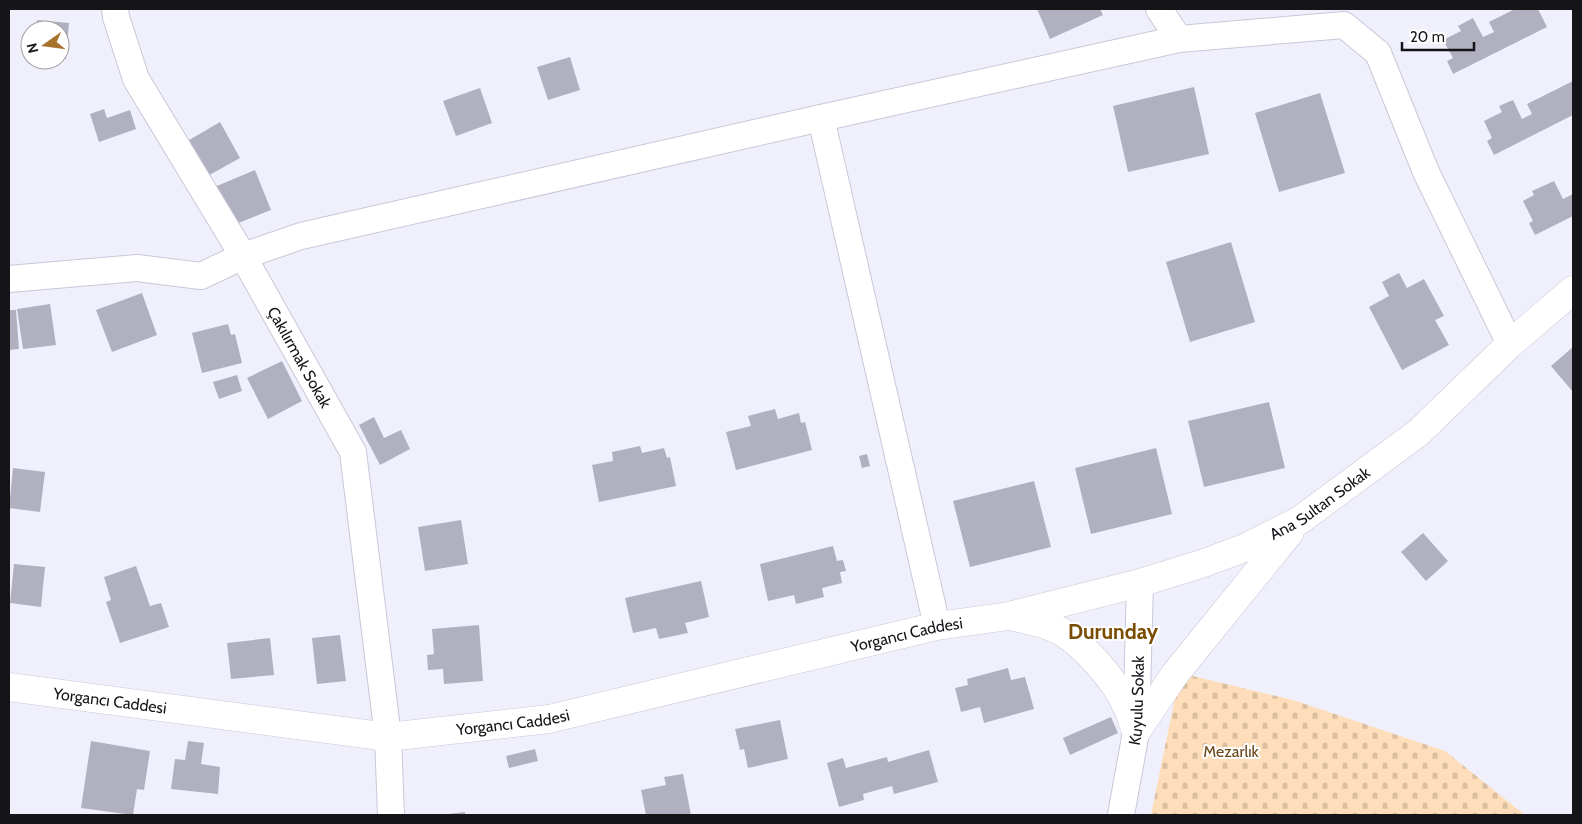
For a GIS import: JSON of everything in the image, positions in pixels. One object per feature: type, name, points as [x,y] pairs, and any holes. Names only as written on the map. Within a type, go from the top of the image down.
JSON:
[{"type":"street","name":"Çakılırmak Sokak","points":[[115,9],[136,79],[243,256],[353,452],[388,737],[390,815]]},
{"type":"street","points":[[1159,9],[1179,39]]},
{"type":"street","points":[[9,279],[137,268],[201,276],[243,256],[301,236],[1179,39],[1344,25],[1378,53],[1426,172],[1510,344]]},
{"type":"street","points":[[821,118],[937,626]]},
{"type":"street","name":"Ana Sultan Sokak","points":[[1009,616],[1140,582],[1204,563],[1247,547],[1300,520],[1418,433],[1510,344],[1573,290]]},
{"type":"street","points":[[1136,732],[1175,674],[1300,520]]},
{"type":"street","name":"Kuyulu Sokak","points":[[1121,815],[1136,732],[1140,582]]},
{"type":"street","points":[[1009,616],[1043,624],[1061,632],[1081,646],[1117,689],[1127,706],[1136,732]]},
{"type":"street","name":"Yorgancı Caddesi","points":[[9,687],[388,737],[549,719],[937,626],[1009,616]]},
{"type":"green space","name":"Mezarlık","points":[[1180,673],[1293,700],[1445,751],[1525,815],[1151,815]]},
{"type":"building","points":[[1037,9],[1100,9],[1103,15],[1050,39]]},
{"type":"building","points":[[1515,9],[1538,9],[1547,27],[1453,74],[1447,61],[1453,58],[1443,40],[1461,31],[1458,26],[1473,18],[1483,37],[1494,32],[1489,22]]},
{"type":"building","points":[[570,57],[580,90],[548,100],[537,67]]},
{"type":"building","points":[[1573,81],[1573,115],[1494,155],[1487,141],[1492,138],[1484,121],[1502,112],[1499,106],[1513,100],[1522,119],[1532,114],[1527,104]]},
{"type":"building","points":[[1194,87],[1209,154],[1128,172],[1113,106]]},
{"type":"building","points":[[480,88],[492,123],[456,136],[443,101]]},
{"type":"building","points":[[1320,93],[1345,173],[1279,192],[1255,113]]},
{"type":"building","points":[[104,109],[107,118],[130,110],[136,129],[99,142],[90,114]]},
{"type":"building","points":[[220,122],[240,158],[204,178],[184,143]]},
{"type":"building","points":[[255,170],[271,210],[228,227],[212,188]]},
{"type":"building","points":[[1554,181],[1563,199],[1573,194],[1573,216],[1535,235],[1529,223],[1533,221],[1523,201],[1534,195],[1532,191]]},
{"type":"building","points":[[1231,242],[1255,322],[1190,342],[1166,262]]},
{"type":"building","points":[[1399,273],[1407,288],[1424,279],[1444,316],[1435,320],[1449,345],[1402,370],[1369,307],[1389,296],[1382,282]]},
{"type":"building","points":[[142,293],[157,335],[112,352],[96,310]]},
{"type":"building","points":[[50,304],[56,345],[23,349],[17,309]]},
{"type":"building","points":[[9,310],[16,310],[19,349],[9,350]]},
{"type":"building","points":[[228,324],[231,335],[235,334],[242,363],[202,373],[192,333]]},
{"type":"building","points":[[1573,347],[1573,392],[1551,366]]},
{"type":"building","points":[[282,361],[302,401],[268,419],[247,378]]},
{"type":"building","points":[[237,375],[242,391],[219,399],[213,382]]},
{"type":"building","points":[[1269,402],[1285,468],[1204,487],[1188,421]]},
{"type":"building","points":[[775,409],[778,419],[799,413],[801,423],[805,422],[812,450],[736,470],[726,432],[751,426],[748,416]]},
{"type":"building","points":[[374,417],[384,438],[401,430],[410,449],[380,465],[359,425]]},
{"type":"building","points":[[640,446],[642,453],[664,448],[667,458],[670,457],[676,486],[599,502],[592,465],[613,461],[612,452]]},
{"type":"building","points":[[1156,448],[1172,514],[1091,534],[1075,468]]},
{"type":"building","points":[[867,454],[870,466],[862,468],[859,456]]},
{"type":"building","points":[[13,468],[45,472],[40,512],[9,508]]},
{"type":"building","points":[[1034,481],[1051,547],[970,567],[953,501]]},
{"type":"building","points":[[461,520],[468,564],[425,571],[418,527]]},
{"type":"building","points":[[1423,533],[1448,561],[1426,581],[1401,552]]},
{"type":"building","points":[[833,546],[837,561],[843,560],[846,571],[840,572],[842,583],[822,588],[824,597],[796,604],[794,595],[768,601],[760,564]]},
{"type":"building","points":[[14,564],[45,567],[41,607],[10,603]]},
{"type":"building","points":[[136,566],[150,606],[161,603],[169,627],[120,643],[106,602],[111,600],[104,577]]},
{"type":"building","points":[[701,581],[709,617],[685,623],[688,633],[659,639],[656,628],[633,633],[625,598]]},
{"type":"building","points":[[479,625],[483,681],[444,684],[443,669],[428,670],[427,655],[434,654],[432,629]]},
{"type":"building","points":[[340,635],[346,681],[317,684],[312,638]]},
{"type":"building","points":[[270,638],[274,675],[231,679],[227,643]]},
{"type":"building","points":[[1008,668],[1011,680],[1025,677],[1034,709],[984,723],[980,707],[961,712],[955,688],[968,685],[967,679]]},
{"type":"building","points":[[1111,717],[1118,733],[1070,755],[1063,738]]},
{"type":"building","points":[[780,720],[788,759],[748,768],[744,749],[740,750],[735,729]]},
{"type":"building","points":[[91,741],[150,751],[144,790],[137,789],[133,815],[81,808]]},
{"type":"building","points":[[188,741],[204,743],[201,764],[220,767],[218,794],[171,789],[175,759],[185,760]]},
{"type":"building","points":[[535,749],[538,761],[509,768],[506,756]]},
{"type":"building","points":[[929,750],[938,782],[894,794],[892,786],[863,794],[864,800],[839,807],[827,763],[843,758],[846,768],[887,757],[888,762]]},
{"type":"building","points":[[683,774],[691,815],[646,815],[641,790],[666,785],[664,777]]},
{"type":"building","points":[[465,812],[465,815],[448,815],[448,814]]},
{"type":"district","name":"Durunday","points":[[1113,631]]}]
